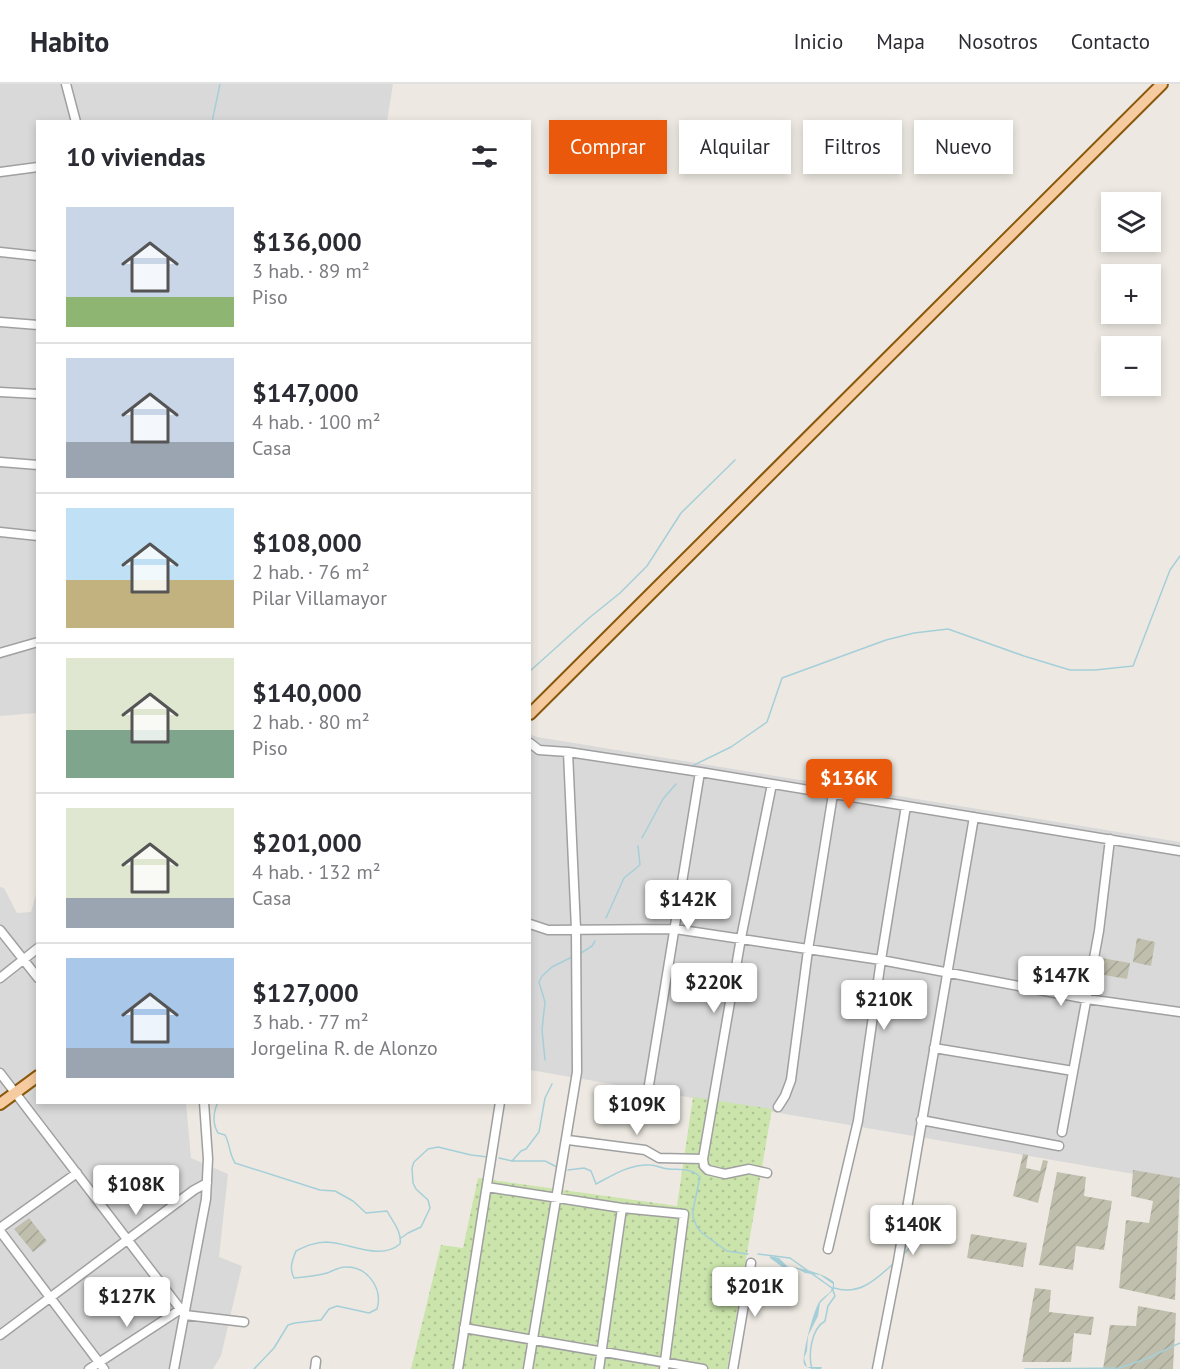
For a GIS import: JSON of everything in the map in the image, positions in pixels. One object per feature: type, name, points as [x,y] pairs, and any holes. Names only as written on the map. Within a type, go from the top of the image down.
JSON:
[{"type":"main road","points":[[531,713],[1162,84]]},
{"type":"main road","points":[[0,1104],[36,1077]]},
{"type":"street","points":[[66,84],[75,120]]},
{"type":"street","points":[[0,171],[36,167]]},
{"type":"street","points":[[0,252],[36,256]]},
{"type":"street","points":[[0,321],[36,325]]},
{"type":"street","points":[[0,392],[36,394]]},
{"type":"street","points":[[0,462],[36,465]]},
{"type":"street","points":[[0,532],[36,536]]},
{"type":"street","points":[[0,653],[36,643]]},
{"type":"street","points":[[531,744],[539,750],[568,752],[700,772],[1180,851]]},
{"type":"street","points":[[528,1369],[578,1072],[576,929],[568,752]]},
{"type":"street","points":[[649,1085],[700,772]]},
{"type":"street","points":[[767,1173],[749,1169],[732,1174],[722,1174],[706,1168],[703,1159],[741,938],[772,784]]},
{"type":"street","points":[[778,1107],[791,1080],[808,950],[833,794]]},
{"type":"street","points":[[828,1249],[858,1121],[906,806]]},
{"type":"street","points":[[877,1369],[898,1261],[974,817]]},
{"type":"street","points":[[1062,1132],[1099,931],[1110,839]]},
{"type":"street","points":[[531,924],[548,930],[675,929],[881,960],[1087,999],[1180,1012]]},
{"type":"street","points":[[0,930],[36,975]]},
{"type":"street","points":[[0,978],[36,950]]},
{"type":"street","points":[[934,1048],[1073,1071]]},
{"type":"street","points":[[0,1073],[183,1312]]},
{"type":"street","points":[[174,1369],[207,1183],[208,1159],[204,1104]]},
{"type":"street","points":[[458,1369],[500,1104]]},
{"type":"street","points":[[921,1120],[1059,1146]]},
{"type":"street","points":[[568,1140],[645,1150],[659,1158],[703,1159]]},
{"type":"street","points":[[77,1173],[0,1230],[102,1365]]},
{"type":"street","points":[[0,1335],[194,1190],[207,1183]]},
{"type":"street","points":[[487,1187],[622,1208],[684,1214],[664,1366]]},
{"type":"street","points":[[599,1369],[622,1208]]},
{"type":"street","points":[[733,1369],[751,1263]]},
{"type":"street","points":[[89,1369],[102,1365],[183,1312],[244,1322]]},
{"type":"street","points":[[464,1328],[664,1366],[703,1369]]},
{"type":"shaded area","points":[[0,84],[393,84],[387,120],[36,120],[36,713],[0,716]]},
{"type":"shaded area","points":[[531,734],[1180,842],[1180,1182],[531,1070]]},
{"type":"shaded area","points":[[0,887],[4,888],[17,913],[31,912],[36,894],[36,1104],[186,1104],[191,1158],[228,1174],[219,1257],[242,1266],[221,1356],[213,1369],[0,1369]]},
{"type":"shaded area","points":[[1137,938],[1155,942],[1151,966],[1133,962]]},
{"type":"shaded area","points":[[1096,957],[1130,963],[1127,979],[1093,973]]},
{"type":"shaded area","points":[[1023,1154],[1028,1155],[1026,1168],[1040,1171],[1043,1160],[1048,1161],[1038,1203],[1013,1196]]},
{"type":"shaded area","points":[[1133,1170],[1180,1178],[1175,1300],[1119,1288],[1126,1220],[1149,1223],[1153,1201],[1131,1196]]},
{"type":"shaded area","points":[[1057,1172],[1086,1177],[1084,1196],[1112,1201],[1104,1250],[1076,1246],[1073,1270],[1039,1265]]},
{"type":"shaded area","points":[[29,1218],[47,1241],[33,1252],[14,1229]]},
{"type":"shaded area","points":[[971,1234],[1027,1243],[1023,1267],[967,1258]]},
{"type":"shaded area","points":[[1035,1288],[1051,1290],[1049,1312],[1094,1317],[1091,1335],[1074,1333],[1071,1362],[1022,1362]]},
{"type":"shaded area","points":[[1138,1306],[1176,1313],[1173,1369],[1103,1369],[1110,1325],[1136,1326]]},
{"type":"green space","points":[[693,1097],[772,1109],[727,1369],[411,1369],[441,1245],[463,1248],[478,1178],[677,1206]]},
{"type":"water","points":[[770,1256],[779,1258],[788,1267],[799,1268],[825,1276],[834,1282],[834,1289],[820,1303],[818,1316],[808,1336],[817,1305],[830,1292],[833,1284],[820,1275],[805,1273],[798,1269],[785,1269]]},
{"type":"water","points":[[808,1336],[807,1351],[804,1357]]},
{"type":"waterway","points":[[212,120],[220,84]]},
{"type":"waterway","points":[[531,670],[620,593],[647,566],[681,513],[735,460]]},
{"type":"waterway","points":[[694,765],[731,747],[767,722],[782,678],[886,640],[914,633],[948,629],[1070,670],[1133,666],[1170,570],[1180,556]]},
{"type":"waterway","points":[[642,838],[663,799],[676,784]]},
{"type":"waterway","points":[[606,918],[624,878],[640,865],[638,846]]},
{"type":"waterway","points":[[581,953],[592,946],[595,941]]},
{"type":"waterway","points":[[545,1060],[542,1030],[545,1002],[539,982],[552,967],[572,957]]},
{"type":"waterway","points":[[512,1161],[526,1149],[539,1132],[545,1098],[552,1084]]},
{"type":"waterway","points":[[217,1104],[214,1122],[218,1133],[225,1135],[235,1163],[320,1190],[335,1191],[353,1201],[366,1213],[387,1211],[400,1235],[400,1244],[383,1251],[365,1250],[327,1242],[296,1251],[291,1268],[294,1278],[323,1274],[343,1267],[361,1270],[376,1287],[377,1309],[369,1313],[337,1306],[329,1309],[321,1320],[288,1325],[274,1348],[254,1369]]},
{"type":"waterway","points":[[401,1238],[421,1227],[430,1208],[428,1200],[413,1183],[414,1162],[428,1149],[438,1147],[488,1157]]},
{"type":"waterway","points":[[499,1158],[512,1161],[545,1161],[557,1167]]},
{"type":"waterway","points":[[568,1170],[584,1168],[591,1171],[596,1184],[622,1171],[643,1165],[694,1172],[700,1177],[693,1210],[697,1227],[727,1251],[748,1254]]},
{"type":"waterway","points":[[904,1254],[925,1231],[956,1210]]},
{"type":"waterway","points":[[758,1254],[790,1258],[832,1288],[835,1296],[828,1306],[825,1321],[816,1330],[812,1343],[810,1357],[812,1369]]},
{"type":"waterway","points":[[834,1288],[843,1290],[860,1288],[893,1264]]},
{"type":"waterway","points":[[1025,1369],[1119,1368],[1146,1359],[1180,1343]]}]
